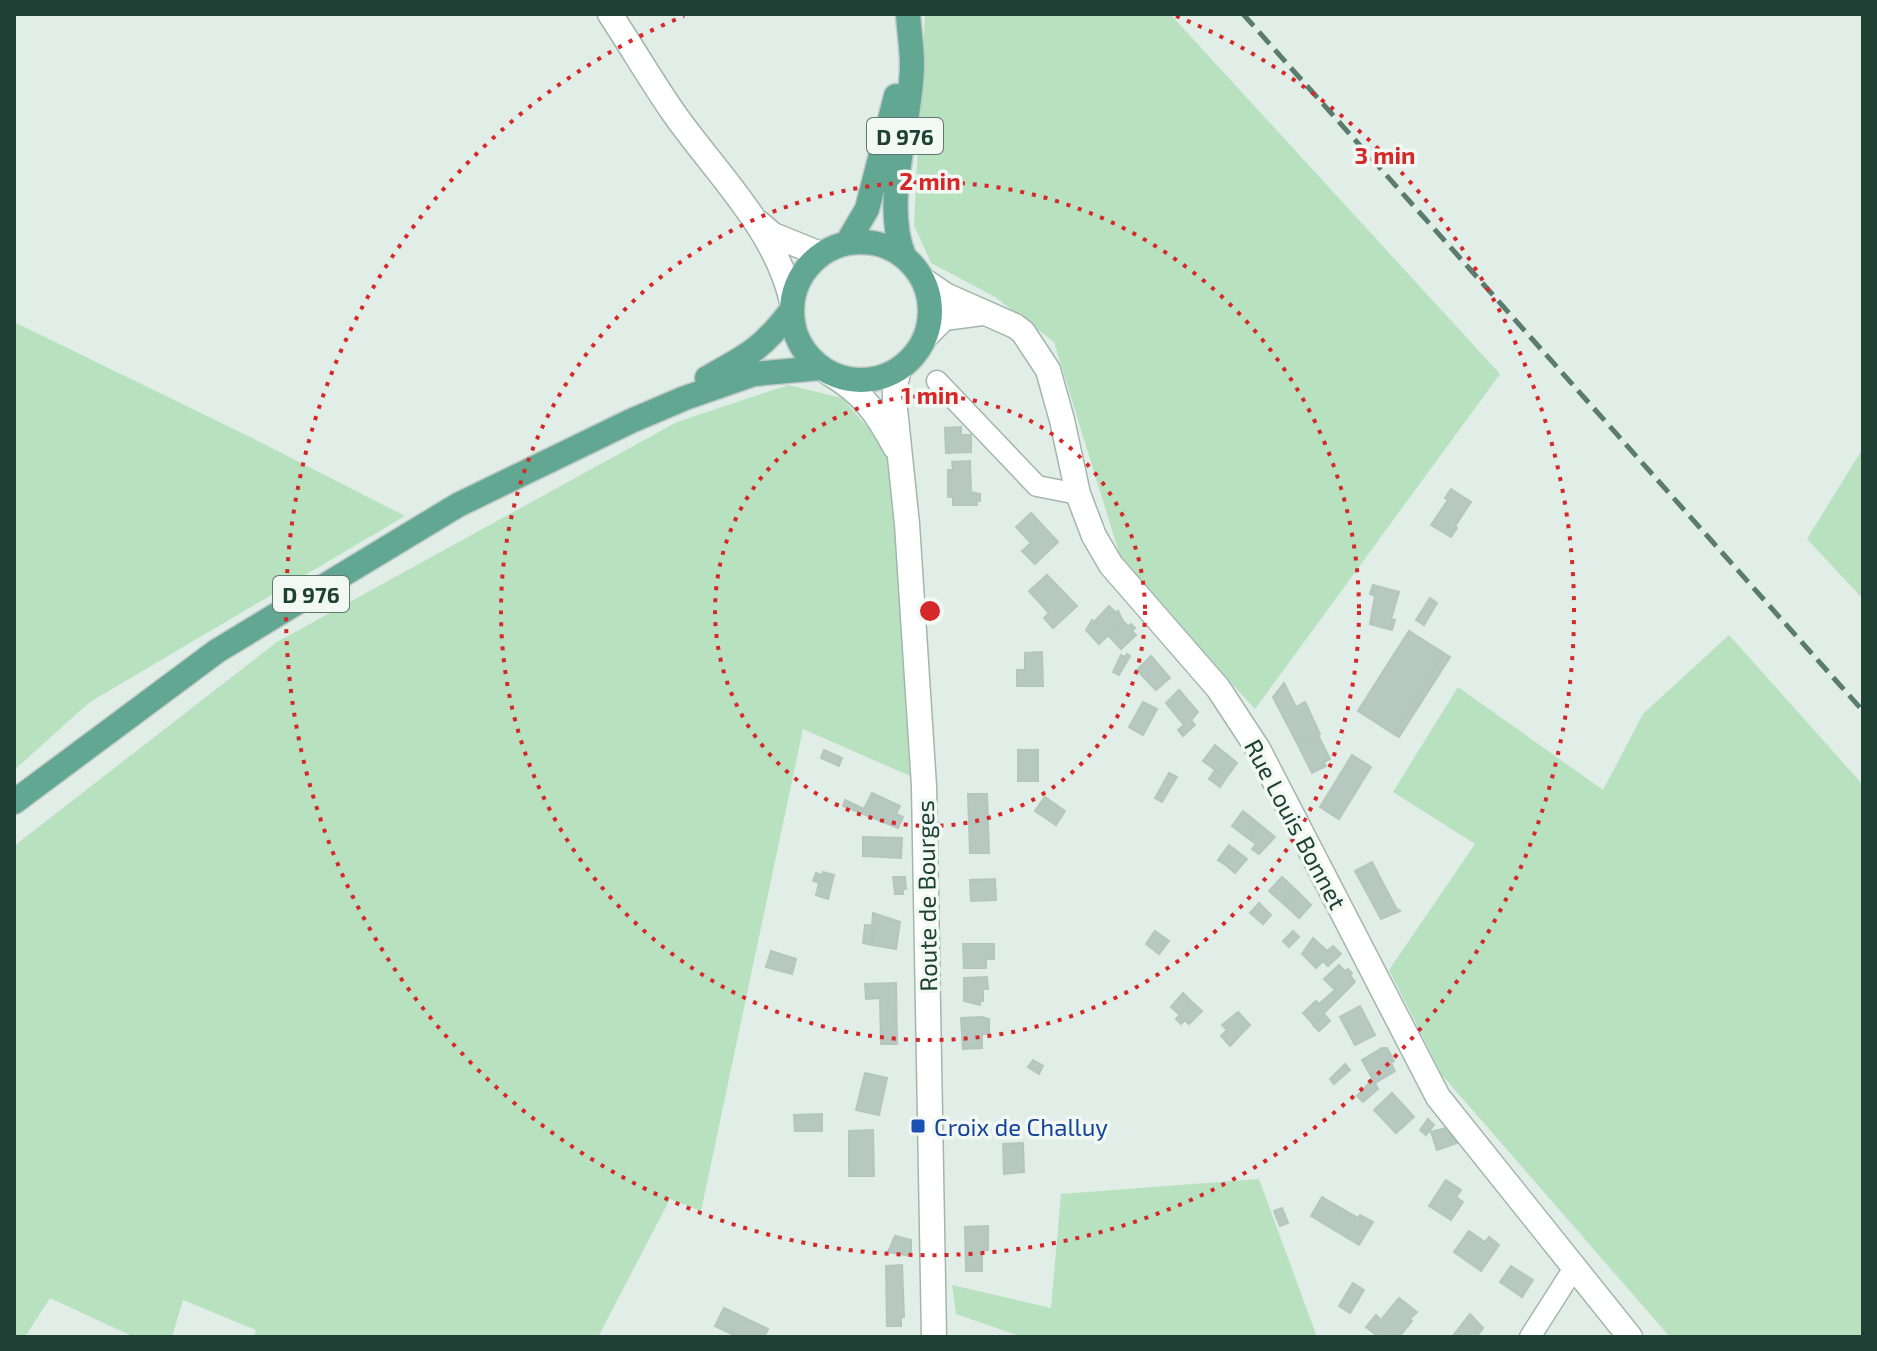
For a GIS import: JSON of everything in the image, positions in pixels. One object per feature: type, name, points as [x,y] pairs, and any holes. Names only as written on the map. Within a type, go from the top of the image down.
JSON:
[{"type":"main road","name":"D 976","points":[[847,243],[867,209],[877,176],[902,70],[907,14]]},
{"type":"main road","name":"D 976","points":[[904,256],[896,236],[896,199],[912,64],[907,14]]},
{"type":"main road","points":[[847,243],[876,243],[904,256],[923,280],[930,311],[925,337],[912,358],[899,369],[874,379],[850,380],[825,370],[802,348],[793,328],[791,306],[798,280],[820,254],[847,243]]},
{"type":"main road","name":"D 976","points":[[631,421],[753,353],[773,335],[791,306]]},
{"type":"main road","name":"D 976","points":[[14,802],[217,651],[458,505],[685,398],[754,374],[825,370]]},
{"type":"street","points":[[610,14],[672,111],[751,216],[786,278],[791,306]]},
{"type":"street","points":[[751,216],[773,235],[820,254]]},
{"type":"street","name":"Rue Louis Bonnet","points":[[923,280],[939,292],[1023,332],[1048,370],[1078,494],[1094,536],[1111,565],[1218,688],[1258,749],[1438,1097],[1630,1337]]},
{"type":"street","points":[[925,337],[944,318],[984,313]]},
{"type":"street","name":"Route de Bourges","points":[[899,369],[895,397],[907,524],[924,786],[934,1337]]},
{"type":"street","name":"Route de Bourges","points":[[825,370],[852,387],[868,402],[899,456]]},
{"type":"street","points":[[937,381],[1037,486],[1078,494]]},
{"type":"street","points":[[1530,1337],[1574,1268]]},
{"type":"green space","points":[[925,14],[1170,14],[1500,374],[1255,709],[1123,566],[1054,342],[995,297],[931,263],[914,225]]},
{"type":"green space","points":[[14,322],[405,516],[90,702],[14,770]]},
{"type":"green space","points":[[788,385],[842,398],[891,454],[910,776],[803,729],[701,1211],[670,1199],[598,1337],[254,1337],[256,1330],[183,1300],[172,1337],[134,1337],[50,1298],[25,1337],[14,1337],[14,846],[277,642],[677,422]]},
{"type":"green space","points":[[1863,448],[1863,599],[1807,539]]},
{"type":"green space","points":[[1729,635],[1863,785],[1863,1337],[1670,1337],[1442,1075],[1389,970],[1475,844],[1393,792],[1458,687],[1603,790],[1643,714]]},
{"type":"green space","points":[[1259,1179],[1317,1337],[1022,1337],[956,1314],[952,1285],[1051,1308],[1061,1194]]},
{"type":"building","points":[[961,427],[961,435],[971,435],[971,452],[946,453],[945,428]]},
{"type":"building","points":[[970,461],[971,492],[980,494],[980,501],[977,505],[953,505],[953,497],[948,497],[948,470],[953,470],[952,462]]},
{"type":"building","points":[[1451,489],[1471,502],[1451,537],[1431,525],[1448,500],[1445,498]]},
{"type":"building","points":[[1031,513],[1058,542],[1035,564],[1022,551],[1031,543],[1016,527]]},
{"type":"building","points":[[1047,575],[1077,606],[1053,628],[1044,618],[1049,613],[1029,591]]},
{"type":"building","points":[[1373,585],[1399,592],[1391,619],[1395,620],[1392,630],[1370,624],[1375,596],[1370,594]]},
{"type":"building","points":[[1430,598],[1437,603],[1424,625],[1416,620]]},
{"type":"building","points":[[1109,606],[1116,613],[1118,611],[1123,621],[1099,644],[1086,630],[1092,620],[1098,626],[1095,621]]},
{"type":"building","points":[[1123,621],[1135,628],[1132,631],[1136,635],[1121,649],[1108,635]]},
{"type":"building","points":[[1409,631],[1444,653],[1394,734],[1358,711]]},
{"type":"building","points":[[1042,652],[1043,686],[1017,686],[1017,670],[1025,670],[1025,653]]},
{"type":"building","points":[[1444,653],[1450,657],[1399,737],[1394,734]]},
{"type":"building","points":[[1127,654],[1130,656],[1119,675],[1113,672],[1121,655],[1125,657]]},
{"type":"building","points":[[1151,656],[1170,678],[1156,690],[1137,670]]},
{"type":"building","points":[[1284,683],[1296,707],[1305,702],[1320,734],[1298,745],[1273,697]]},
{"type":"building","points":[[1179,690],[1198,712],[1191,720],[1195,725],[1183,736],[1178,730],[1184,725],[1166,703]]},
{"type":"building","points":[[1143,702],[1157,709],[1143,735],[1129,727]]},
{"type":"building","points":[[1318,735],[1330,759],[1324,762],[1326,766],[1312,773],[1298,745]]},
{"type":"building","points":[[1215,745],[1237,763],[1226,778],[1203,761]]},
{"type":"building","points":[[824,750],[842,758],[839,766],[821,758]]},
{"type":"building","points":[[1018,750],[1038,750],[1038,781],[1018,781]]},
{"type":"building","points":[[1352,755],[1371,767],[1339,819],[1320,807]]},
{"type":"building","points":[[1215,770],[1226,778],[1220,787],[1209,779]]},
{"type":"building","points":[[1169,773],[1177,777],[1162,802],[1155,798]]},
{"type":"building","points":[[872,793],[900,806],[896,814],[903,817],[898,828],[843,806],[845,800],[864,809]]},
{"type":"building","points":[[968,794],[987,794],[988,823],[969,824]]},
{"type":"building","points":[[1045,797],[1065,811],[1056,825],[1035,811]]},
{"type":"building","points":[[1243,811],[1259,824],[1248,838],[1232,826]]},
{"type":"building","points":[[988,823],[989,853],[970,853],[969,824]]},
{"type":"building","points":[[1259,824],[1275,837],[1259,854],[1252,849],[1256,844],[1248,838]]},
{"type":"building","points":[[863,837],[902,838],[901,858],[863,856]]},
{"type":"building","points":[[1229,845],[1238,852],[1227,866],[1218,860]]},
{"type":"building","points":[[1238,852],[1247,859],[1235,873],[1227,866]]},
{"type":"building","points":[[1372,862],[1400,911],[1381,919],[1355,871]]},
{"type":"building","points":[[823,872],[834,875],[831,887],[813,881],[816,873],[822,875]]},
{"type":"building","points":[[893,877],[905,877],[903,894],[895,894]]},
{"type":"building","points":[[1282,877],[1297,891],[1285,905],[1269,891]]},
{"type":"building","points":[[995,879],[996,900],[971,901],[970,880]]},
{"type":"building","points":[[819,883],[831,887],[828,899],[816,895]]},
{"type":"building","points":[[1297,891],[1311,905],[1299,918],[1285,905]]},
{"type":"building","points":[[1259,903],[1271,915],[1263,924],[1250,913]]},
{"type":"building","points":[[873,913],[900,922],[896,949],[872,945],[875,926],[872,926]]},
{"type":"building","points":[[865,925],[875,926],[872,945],[863,943]]},
{"type":"building","points":[[1155,931],[1169,941],[1159,954],[1146,944]]},
{"type":"building","points":[[1293,931],[1299,937],[1289,947],[1283,941]]},
{"type":"building","points":[[1313,938],[1327,951],[1333,946],[1341,954],[1328,966],[1323,961],[1316,968],[1302,954]]},
{"type":"building","points":[[963,944],[994,944],[994,959],[986,959],[986,968],[964,968]]},
{"type":"building","points":[[771,951],[796,959],[792,974],[766,967]]},
{"type":"building","points":[[1339,965],[1352,973],[1350,975],[1355,982],[1313,1024],[1303,1013],[1335,990],[1324,979]]},
{"type":"building","points":[[987,977],[988,989],[983,989],[980,1005],[964,1001],[964,978]]},
{"type":"building","points":[[896,983],[897,1044],[881,1044],[880,998],[866,999],[865,984]]},
{"type":"building","points":[[1183,993],[1192,1002],[1180,1015],[1171,1007]]},
{"type":"building","points":[[1192,1002],[1202,1011],[1189,1024],[1185,1020],[1181,1024],[1176,1019]]},
{"type":"building","points":[[1360,1006],[1375,1035],[1355,1045],[1340,1017]]},
{"type":"building","points":[[1238,1012],[1250,1025],[1230,1046],[1221,1036],[1227,1030],[1222,1025]]},
{"type":"building","points":[[1324,1014],[1330,1021],[1319,1031],[1313,1025]]},
{"type":"building","points":[[961,1018],[989,1019],[989,1034],[982,1034],[982,1048],[963,1049]]},
{"type":"building","points":[[1387,1048],[1395,1071],[1375,1083],[1362,1060]]},
{"type":"building","points":[[1033,1060],[1043,1066],[1039,1074],[1028,1067]]},
{"type":"building","points":[[1345,1064],[1350,1070],[1334,1084],[1330,1079]]},
{"type":"building","points":[[865,1073],[887,1078],[879,1115],[856,1110]]},
{"type":"building","points":[[1373,1079],[1378,1089],[1363,1102],[1357,1096]]},
{"type":"building","points":[[1392,1093],[1414,1117],[1396,1133],[1374,1110]]},
{"type":"building","points":[[822,1114],[822,1131],[795,1131],[794,1115]]},
{"type":"building","points":[[1428,1119],[1434,1125],[1426,1135],[1420,1130]]},
{"type":"building","points":[[1446,1128],[1457,1143],[1437,1150],[1431,1132]]},
{"type":"building","points":[[873,1130],[874,1176],[849,1176],[849,1131]]},
{"type":"building","points":[[1023,1143],[1024,1172],[1004,1174],[1003,1144]]},
{"type":"building","points":[[1446,1180],[1461,1190],[1456,1197],[1463,1202],[1451,1220],[1429,1206]]},
{"type":"building","points":[[1322,1197],[1358,1218],[1360,1215],[1373,1222],[1359,1245],[1311,1216]]},
{"type":"building","points":[[1282,1208],[1288,1223],[1280,1226],[1274,1211]]},
{"type":"building","points":[[988,1226],[988,1250],[982,1250],[982,1271],[966,1271],[965,1227]]},
{"type":"building","points":[[1469,1231],[1485,1242],[1489,1237],[1499,1245],[1481,1271],[1454,1252]]},
{"type":"building","points":[[895,1236],[911,1240],[911,1256],[888,1252]]},
{"type":"building","points":[[902,1265],[904,1317],[901,1317],[901,1326],[887,1326],[886,1266]]},
{"type":"building","points":[[1511,1266],[1533,1280],[1522,1297],[1500,1282]]},
{"type":"building","points":[[1353,1283],[1364,1290],[1350,1313],[1339,1306]]},
{"type":"building","points":[[1399,1298],[1417,1312],[1399,1337],[1379,1337],[1366,1327],[1376,1315],[1381,1320]]},
{"type":"building","points":[[724,1308],[768,1329],[764,1337],[738,1337],[715,1326]]},
{"type":"building","points":[[1470,1314],[1483,1328],[1476,1337],[1452,1337]]},
{"type":"railway","points":[[1243,14],[1863,711]]},
{"type":"place","name":"Croix de Challuy","points":[[918,1126]]}]
